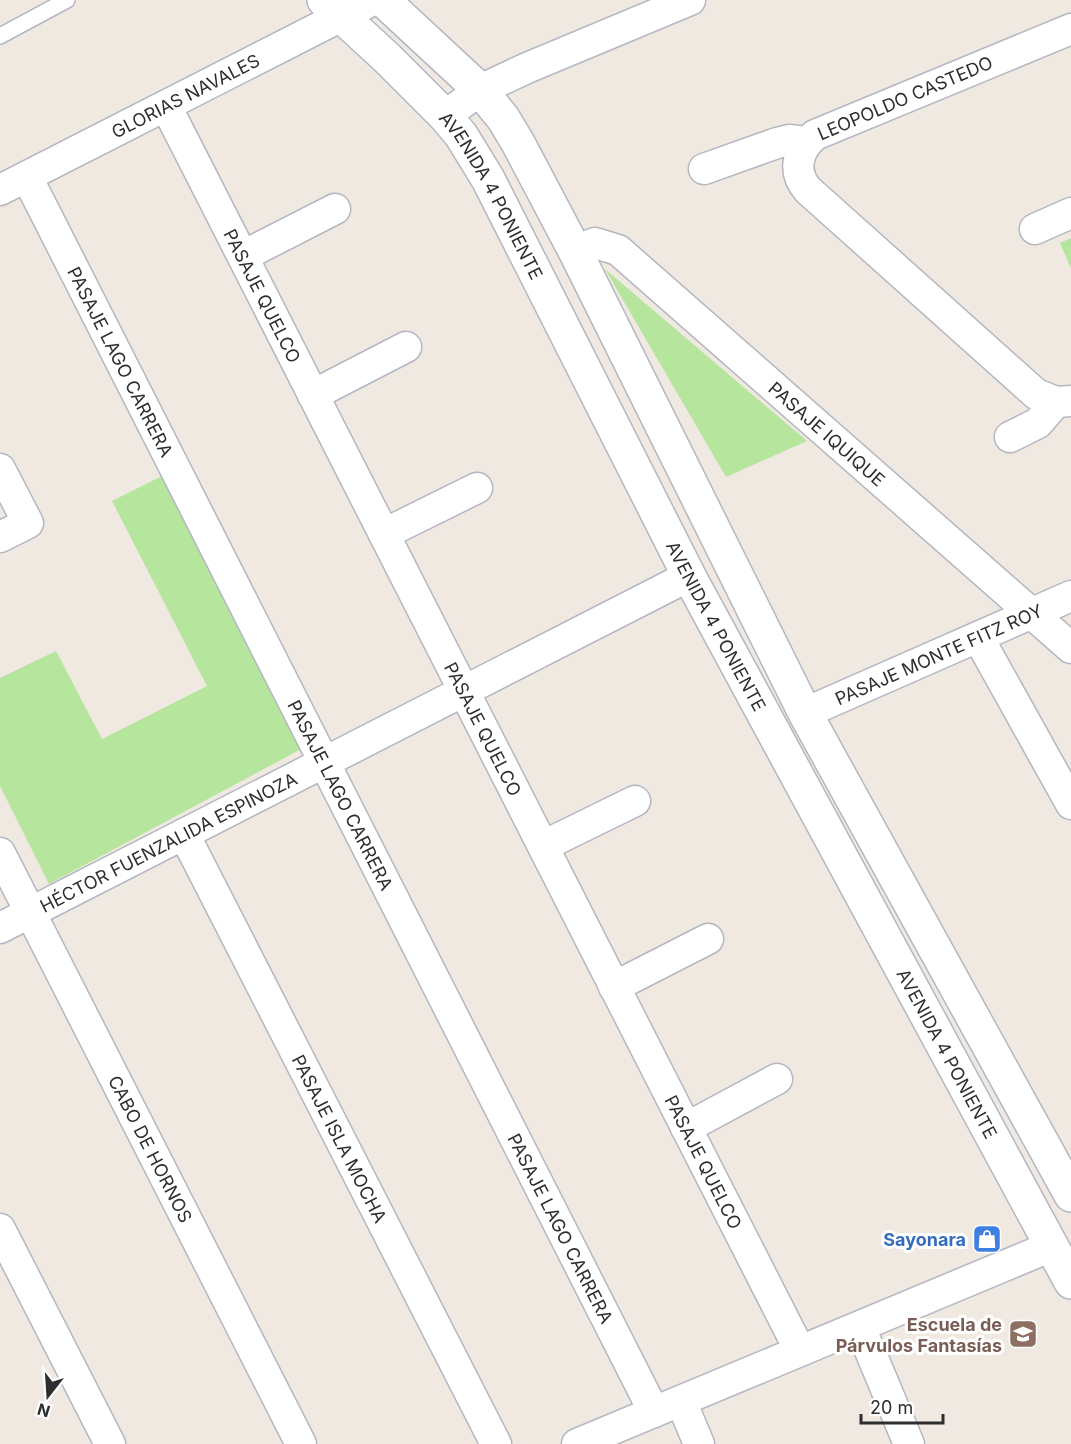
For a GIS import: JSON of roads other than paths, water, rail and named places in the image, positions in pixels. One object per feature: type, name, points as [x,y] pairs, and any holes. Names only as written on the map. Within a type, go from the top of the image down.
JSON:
[{"type":"street","name":"GLORIAS NAVALES","points":[[0,190],[166,106],[334,8],[373,0]]},
{"type":"street","points":[[383,0],[480,90],[518,143],[575,251],[805,713],[1071,1195]]},
{"type":"street","points":[[445,116],[480,90],[690,0]]},
{"type":"street","name":"AVENIDA 4 PONIENTE","points":[[334,8],[445,116],[488,179],[689,576],[1061,1242],[1071,1282]]},
{"type":"street","name":"LEOPOLDO CASTEDO","points":[[704,169],[777,143],[789,140],[807,142],[814,135],[1071,29]]},
{"type":"street","name":"PASAJE QUELCO","points":[[166,106],[800,1351]]},
{"type":"street","points":[[807,142],[800,153],[798,164],[800,182],[1036,394],[1063,401]]},
{"type":"street","name":"PASAJE LAGO CARRERA","points":[[27,177],[654,1412]]},
{"type":"street","points":[[243,256],[335,209]]},
{"type":"street","points":[[1035,229],[1071,213]]},
{"type":"street","name":"PASAJE IQUIQUE","points":[[575,251],[595,243],[618,250],[1071,648]]},
{"type":"street","points":[[313,395],[406,347]]},
{"type":"street","points":[[1010,437],[1038,423],[1063,401]]},
{"type":"street","points":[[0,469],[28,523],[0,537]]},
{"type":"street","points":[[384,534],[477,488]]},
{"type":"street","name":"HÉCTOR FUENZALIDA ESPINOZA","points":[[0,928],[689,576]]},
{"type":"street","name":"PASAJE MONTE FITZ ROY","points":[[805,713],[1071,596]]},
{"type":"street","points":[[978,637],[1071,804]]},
{"type":"street","points":[[543,846],[635,801]]},
{"type":"street","name":"PASAJE ISLA MOCHA","points":[[184,834],[496,1444]]},
{"type":"street","name":"CABO DE HORNOS","points":[[0,853],[301,1444]]},
{"type":"street","points":[[615,987],[708,939]]},
{"type":"street","points":[[686,1128],[777,1079]]},
{"type":"street","points":[[0,1228],[110,1444]]},
{"type":"street","points":[[578,1444],[1061,1242]]},
{"type":"street","points":[[860,1327],[909,1444]]},
{"type":"street","points":[[681,1401],[699,1444]]},
{"type":"lane","points":[[0,36],[67,0]]},
{"type":"place","name":"Sayonara","points":[[987,1239]]},
{"type":"place","name":"Escuela de Párvulos Fantasías","points":[[1023,1334]]}]
